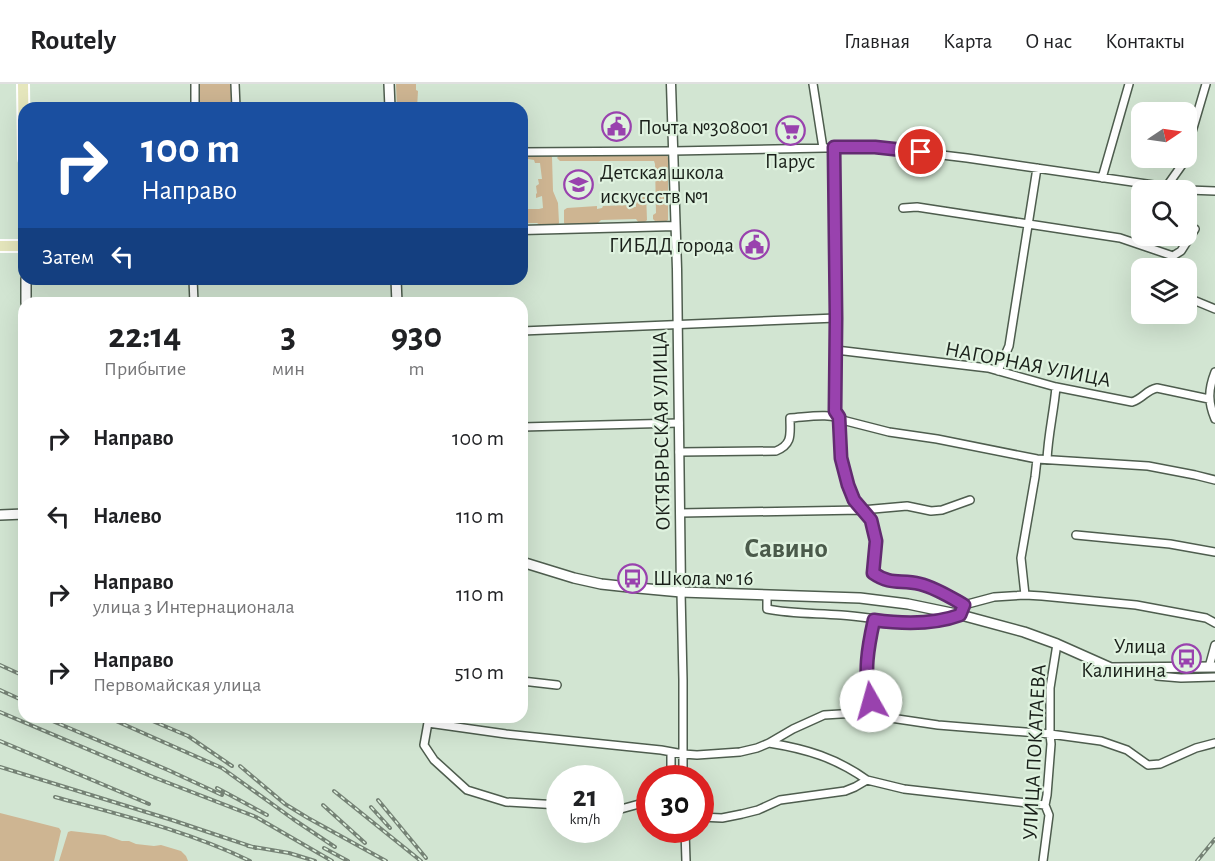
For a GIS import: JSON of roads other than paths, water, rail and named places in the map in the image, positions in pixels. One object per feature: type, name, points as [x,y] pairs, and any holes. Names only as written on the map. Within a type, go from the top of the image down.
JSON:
[{"type":"main road","points":[[23,84],[23,102]]},
{"type":"main road","points":[[389,84],[390,102]]},
{"type":"main road","points":[[0,246],[18,246]]},
{"type":"main road","points":[[0,515],[18,514]]},
{"type":"main road","points":[[528,564],[601,584],[681,592],[881,600],[962,610],[1057,644],[1112,668],[1212,667]]},
{"type":"street","points":[[195,84],[195,102]]},
{"type":"street","points":[[235,84],[236,102]]},
{"type":"street","name":"ОКТЯБРЬСКАЯ УЛИЦА","points":[[671,84],[678,324],[683,765]]},
{"type":"street","points":[[813,84],[823,148]]},
{"type":"street","points":[[1102,178],[1129,84]]},
{"type":"street","points":[[1197,115],[1206,84]]},
{"type":"street","points":[[834,147],[835,411],[839,417],[841,458],[854,500],[871,520],[876,541],[873,573],[884,580],[930,587],[962,610]]},
{"type":"street","points":[[528,152],[875,147],[1131,182]]},
{"type":"street","points":[[998,371],[1010,346],[1037,168]]},
{"type":"street","points":[[1197,190],[1215,190]]},
{"type":"street","points":[[903,208],[916,207],[1120,238],[1173,256],[1185,246]]},
{"type":"street","points":[[528,230],[675,226]]},
{"type":"street","points":[[1197,302],[1215,309]]},
{"type":"street","points":[[528,331],[836,318]]},
{"type":"street","name":"НАГОРНАЯ УЛИЦА","points":[[836,350],[998,371],[1056,387],[1132,402],[1140,400],[1150,389],[1157,388],[1209,399]]},
{"type":"street","points":[[1214,375],[1209,399],[1215,419]]},
{"type":"street","points":[[1047,460],[1056,387]]},
{"type":"street","points":[[679,452],[776,451],[784,448],[789,441],[790,418],[828,416],[839,417],[846,421],[889,432],[1037,459],[1148,466],[1215,480]]},
{"type":"street","points":[[528,427],[679,423]]},
{"type":"street","points":[[1025,595],[1021,558],[1037,459]]},
{"type":"street","points":[[680,513],[862,510],[907,506],[931,511],[942,510],[970,500]]},
{"type":"street","points":[[1076,535],[1170,544],[1215,552]]},
{"type":"street","points":[[767,595],[767,609],[776,611],[920,623],[945,620],[962,610],[994,597],[1025,595],[1136,605],[1206,618],[1215,623]]},
{"type":"street","points":[[874,620],[867,662],[867,686],[875,715]]},
{"type":"street","name":"УЛИЦА ПОКАТАЕВА","points":[[1044,861],[1049,815],[1045,805],[1051,744],[1050,688],[1057,644]]},
{"type":"street","points":[[1212,667],[1215,645]]},
{"type":"street","points":[[1150,668],[1157,676],[1181,678],[1215,676]]},
{"type":"street","points":[[528,682],[557,685]]},
{"type":"street","points":[[445,723],[506,734],[697,755],[740,752],[757,748],[824,715],[857,713],[938,725],[1050,734],[1101,741],[1128,750],[1148,765],[1160,764],[1196,748],[1215,743]]},
{"type":"street","points":[[428,723],[424,745],[434,760],[466,790],[506,802],[546,804]]},
{"type":"street","points":[[769,743],[818,754],[852,770],[867,780],[903,789],[1045,805]]},
{"type":"street","points":[[671,752],[671,765]]},
{"type":"street","points":[[714,818],[723,818],[758,810],[780,800],[845,791],[867,780]]},
{"type":"street","points":[[685,843],[686,861]]},
{"type":"railway","points":[[0,665],[18,673]]},
{"type":"railway","points":[[0,690],[18,698]]},
{"type":"railway","points":[[0,712],[18,720]]},
{"type":"railway","points":[[26,723],[153,777],[256,817],[332,861]]},
{"type":"railway","points":[[57,723],[222,795]]},
{"type":"railway","points":[[121,723],[222,768],[335,847]]},
{"type":"railway","points":[[157,723],[188,736],[232,766]]},
{"type":"railway","points":[[0,741],[149,804]]},
{"type":"railway","points":[[240,766],[285,804],[386,861]]},
{"type":"railway","points":[[0,767],[256,848]]},
{"type":"railway","points":[[217,788],[267,815]]},
{"type":"railway","points":[[334,791],[421,861]]},
{"type":"railway","points":[[55,797],[178,832],[250,861]]},
{"type":"railway","points":[[378,800],[426,858]]},
{"type":"railway","points":[[323,805],[365,843]]},
{"type":"railway","points":[[371,807],[390,828]]},
{"type":"railway","points":[[1197,861],[1215,839]]},
{"type":"railway","points":[[248,846],[289,853],[315,861]]},
{"type":"railway","points":[[324,848],[348,861]]},
{"type":"place","name":"Почта №308001","points":[[617,127]]},
{"type":"place","name":"Парус","points":[[790,130]]},
{"type":"place","name":"Детская школа искуссств №1","points":[[579,184]]},
{"type":"place","name":"ГИБДД города","points":[[755,245]]},
{"type":"place","name":"Школа № 16","points":[[632,578]]},
{"type":"place","name":"Улица Калинина","points":[[1187,658]]},
{"type":"district","name":"Савино","points":[[786,548]]}]
